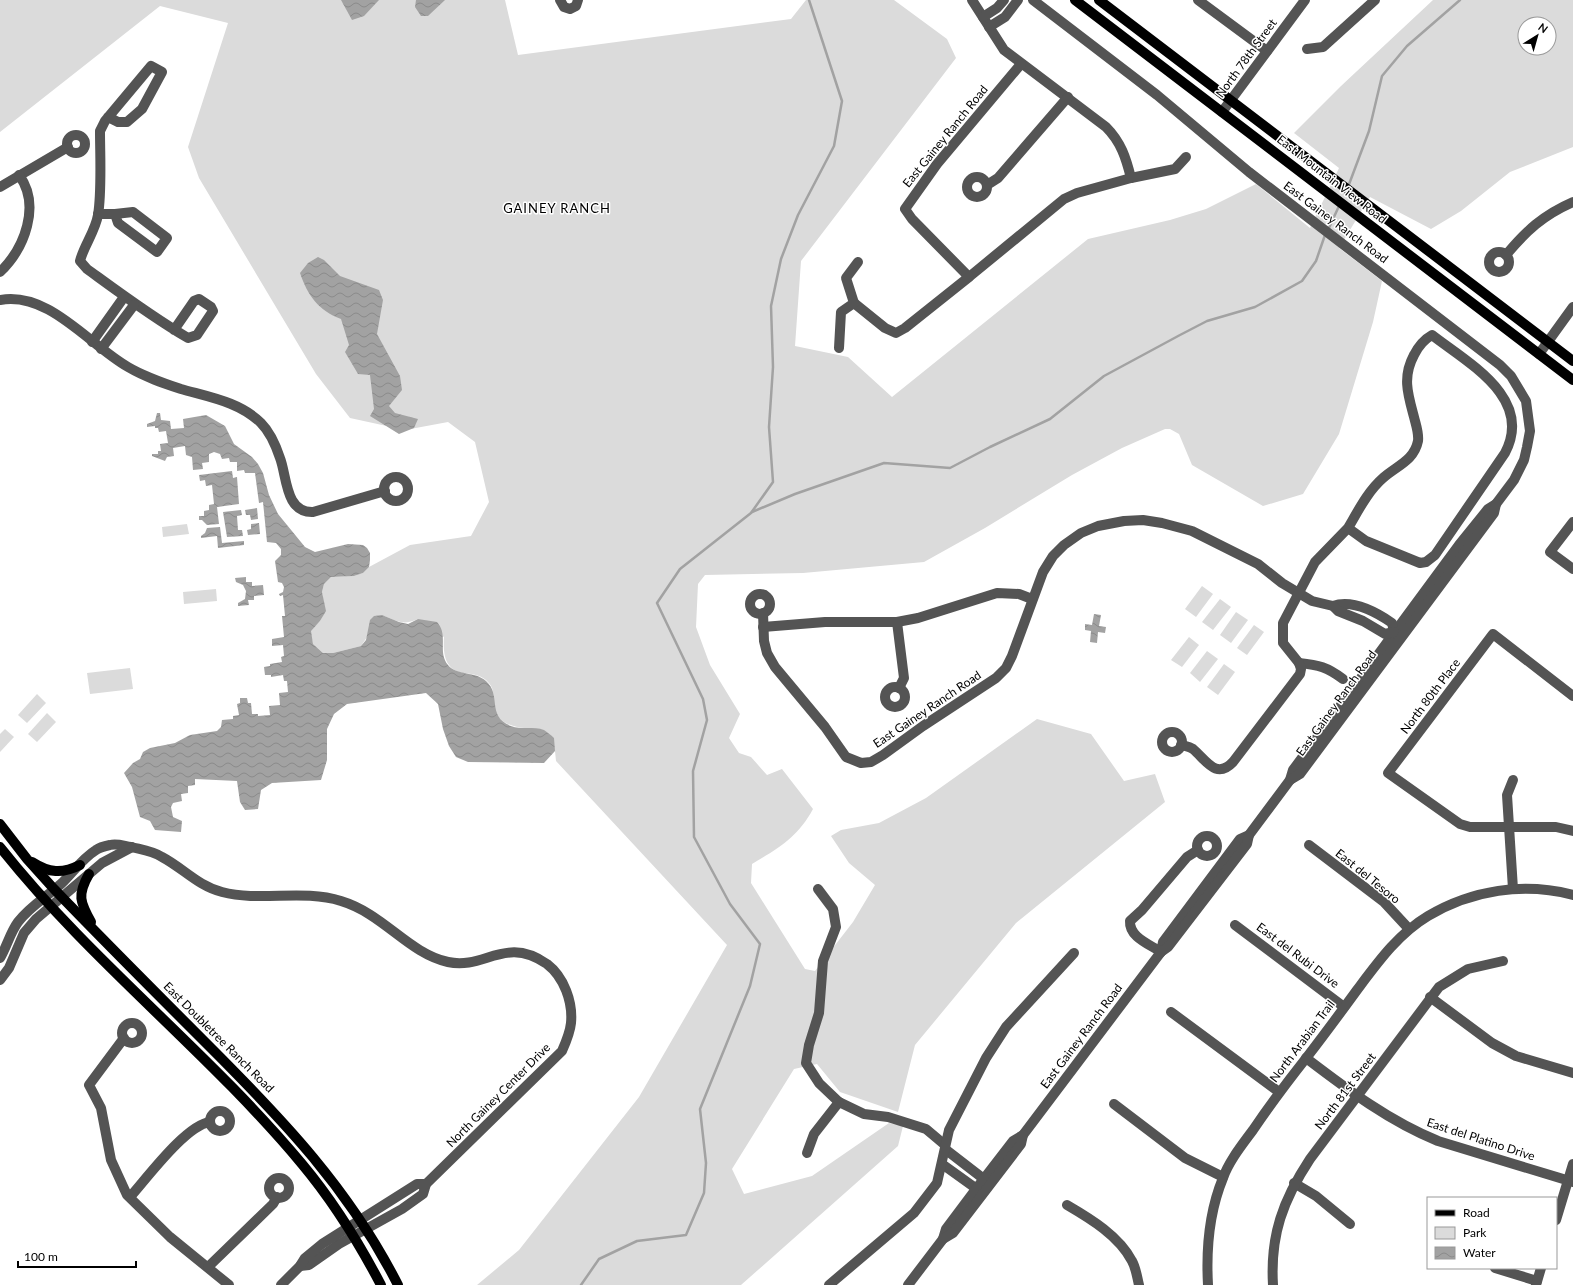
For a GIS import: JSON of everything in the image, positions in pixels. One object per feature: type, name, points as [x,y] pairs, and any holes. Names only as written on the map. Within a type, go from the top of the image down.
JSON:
[{"type":"main road","name":"East Mountain View Road","points":[[1075,0],[1573,380]]},
{"type":"main road","name":"East Mountain View Road","points":[[1099,0],[1573,361]]},
{"type":"main road","name":"East Doubletree Ranch Road","points":[[0,824],[27,859],[62,898],[287,1126],[334,1182],[363,1225],[398,1285]]},
{"type":"main road","points":[[0,847],[50,907],[271,1129],[316,1182],[350,1232],[381,1285]]},
{"type":"main road","points":[[27,859],[42,868],[56,872],[68,870],[80,865]]},
{"type":"main road","points":[[89,874],[83,886],[80,898],[96,933]]},
{"type":"street","points":[[560,0],[564,7],[570,8],[576,6],[578,0]]},
{"type":"street","points":[[972,0],[999,44],[1021,64],[1068,97],[1106,127],[1116,137],[1121,145],[1131,178]]},
{"type":"street","points":[[983,17],[997,8],[1004,0]]},
{"type":"street","points":[[989,27],[1005,17],[1018,0]]},
{"type":"street","name":"East Gainey Ranch Road","points":[[908,1285],[944,1239],[953,1233],[979,1191],[1020,1144],[1023,1135],[1161,952],[1163,942],[1199,900],[1240,839],[1249,835],[1290,780],[1300,774],[1397,635],[1494,513],[1496,504],[1520,471],[1528,447],[1530,431],[1526,405],[1522,392],[1512,376],[1500,365],[1249,172],[1157,95],[1033,0]]},
{"type":"street","points":[[1198,0],[1267,51]]},
{"type":"street","name":"North 78th Street","points":[[1222,112],[1305,0]]},
{"type":"street","points":[[1307,49],[1323,47],[1375,0]]},
{"type":"street","name":"East Gainey Ranch Road","points":[[969,277],[912,219],[905,209],[937,164],[1021,64]]},
{"type":"street","points":[[108,117],[118,122],[127,122],[142,109],[162,72],[151,66],[108,117],[100,131],[98,214],[95,228],[82,252],[80,261],[87,269],[134,305],[174,330]]},
{"type":"street","points":[[986,185],[998,178],[1068,97]]},
{"type":"street","points":[[0,187],[68,147]]},
{"type":"street","points":[[858,262],[846,278],[854,303],[885,328],[896,333],[905,328],[969,277],[1064,199],[1076,193],[1131,178],[1175,169],[1186,157]]},
{"type":"street","points":[[0,272],[16,252],[24,237],[30,208],[29,193],[19,175]]},
{"type":"street","points":[[1506,255],[1520,238],[1539,221],[1573,202]]},
{"type":"street","points":[[98,214],[133,212],[167,238],[157,252],[118,223],[115,214]]},
{"type":"street","points":[[92,342],[124,297]]},
{"type":"street","points":[[0,300],[19,300],[37,304],[62,319],[115,359],[143,375],[234,405],[246,411],[261,424],[274,444],[280,458],[292,500],[296,507],[303,511],[313,512],[385,492]]},
{"type":"street","points":[[840,348],[841,312],[854,303]]},
{"type":"street","points":[[101,349],[134,305]]},
{"type":"street","points":[[1539,354],[1573,307]]},
{"type":"street","points":[[1181,744],[1192,748],[1214,768],[1221,770],[1228,768],[1300,674],[1301,669],[1299,663],[1283,643],[1283,623],[1315,562],[1348,528],[1371,491],[1383,478],[1409,460],[1414,452],[1418,440],[1418,429],[1407,393],[1407,373],[1410,361],[1419,346],[1432,335],[1494,384],[1503,396],[1510,410],[1512,424],[1509,446],[1435,555],[1426,562],[1420,563],[1366,541],[1348,528]]},
{"type":"street","name":"East Gainey Ranch Road","points":[[763,614],[764,641],[767,653],[775,667],[825,727],[846,757],[861,763],[871,762],[883,755],[922,726],[984,688],[996,678],[1006,668],[1012,656],[1043,572],[1054,556],[1075,537],[1098,526],[1111,522],[1143,520],[1172,524],[1192,531],[1258,564],[1298,593],[1312,601],[1333,606],[1338,611],[1363,621],[1385,634],[1397,635]]},
{"type":"street","points":[[1573,522],[1550,552],[1573,569]]},
{"type":"street","points":[[763,627],[825,622],[897,622],[918,618],[997,593],[1019,594],[1032,599]]},
{"type":"street","name":"East Gainey Ranch Road","points":[[1333,606],[1342,603],[1367,609],[1392,623],[1397,635]]},
{"type":"street","points":[[897,622],[904,678],[899,688]]},
{"type":"street","name":"North 80th Place","points":[[1509,826],[1470,827],[1460,824],[1388,772],[1493,634],[1573,696]]},
{"type":"street","name":"East Gainey Ranch Road","points":[[1299,663],[1319,665],[1333,671],[1343,679]]},
{"type":"street","points":[[1512,889],[1507,795],[1513,780]]},
{"type":"street","points":[[1509,826],[1556,827],[1573,831]]},
{"type":"street","points":[[0,958],[18,922],[91,854],[103,846],[121,844],[132,847]]},
{"type":"street","name":"East del Tesoro","points":[[1309,845],[1384,902],[1408,929]]},
{"type":"street","points":[[0,980],[9,968],[24,933],[30,926],[102,863],[132,847]]},
{"type":"street","name":"North Gainey Center Drive","points":[[132,847],[148,850],[160,855],[198,882],[221,892],[250,896],[320,896],[341,901],[376,916],[419,950],[442,960],[462,963],[504,952],[517,952],[533,957],[554,971],[566,991],[570,1004],[571,1023],[562,1051],[426,1184],[423,1194],[402,1208],[322,1244],[304,1258],[300,1266],[281,1285]]},
{"type":"street","points":[[1161,952],[1134,934],[1130,930],[1130,921],[1142,910],[1187,857],[1198,850]]},
{"type":"street","name":"North Arabian Trail","points":[[1206,1285],[1209,1234],[1214,1207],[1223,1177],[1239,1149],[1279,1092],[1382,956],[1408,929],[1428,916],[1458,901],[1496,891],[1512,889],[1540,888],[1573,895]]},
{"type":"street","points":[[818,889],[833,908],[836,927],[823,961],[819,1013],[809,1045],[806,1063],[819,1082],[839,1102],[864,1114],[888,1117],[926,1129],[945,1147],[987,1181]]},
{"type":"street","name":"East del Rubi Drive","points":[[1235,924],[1344,1007]]},
{"type":"street","points":[[9,938],[20,944]]},
{"type":"street","points":[[829,1285],[914,1213],[937,1183],[949,1130],[986,1058],[1006,1027],[1074,953]]},
{"type":"street","name":"North 81st Street","points":[[1273,1285],[1272,1263],[1275,1239],[1282,1210],[1294,1183],[1310,1159],[1430,998],[1444,984],[1468,969],[1503,961]]},
{"type":"street","points":[[0,962],[9,968]]},
{"type":"street","points":[[1430,998],[1492,1043],[1516,1056],[1573,1073]]},
{"type":"street","points":[[1171,1012],[1279,1092]]},
{"type":"street","points":[[124,1038],[89,1084],[101,1108],[111,1160],[130,1197],[170,1237],[229,1285]]},
{"type":"street","name":"East del Platino Drive","points":[[1306,1058],[1357,1096],[1400,1123],[1438,1141],[1571,1182]]},
{"type":"street","points":[[807,1153],[814,1134],[839,1102]]},
{"type":"street","points":[[1114,1104],[1186,1158],[1223,1177]]},
{"type":"street","points":[[130,1197],[173,1148],[196,1126],[210,1122]]},
{"type":"street","points":[[942,1164],[979,1191]]},
{"type":"street","points":[[1557,1217],[1571,1182],[1573,1164]]},
{"type":"street","points":[[1294,1183],[1316,1196],[1350,1224]]},
{"type":"street","points":[[208,1268],[273,1204],[277,1197]]},
{"type":"street","points":[[1067,1205],[1084,1215],[1117,1240],[1133,1263],[1139,1285]]},
{"type":"street","points":[[1498,1269],[1536,1283],[1541,1269]]},
{"type":"green space","points":[[0,0],[505,0],[518,55],[791,19],[806,0],[894,0],[947,39],[956,58],[801,261],[795,346],[848,357],[892,397],[1088,239],[1170,220],[1206,209],[1256,184],[1310,228],[1339,168],[1294,133],[1341,86],[1433,0],[1573,0],[1573,147],[1510,172],[1461,211],[1431,229],[1370,197],[1339,248],[1382,281],[1373,322],[1339,434],[1303,494],[1263,506],[1192,465],[1179,434],[1170,429],[1165,429],[1122,448],[1072,475],[985,528],[924,562],[803,573],[705,575],[698,584],[696,627],[710,665],[740,714],[729,738],[739,753],[751,757],[767,775],[782,769],[813,809],[801,827],[787,841],[771,853],[752,864],[751,883],[805,969],[815,971],[853,922],[875,885],[849,863],[831,836],[841,830],[879,823],[926,798],[1037,719],[1091,734],[1124,781],[1155,774],[1165,802],[1016,923],[915,1045],[898,1112],[840,1092],[817,1064],[794,1069],[732,1169],[744,1194],[812,1176],[889,1123],[903,1126],[898,1146],[741,1285],[477,1285],[519,1250],[639,1097],[727,945],[556,761],[555,751],[543,730],[512,726],[500,719],[496,713],[493,691],[489,683],[478,675],[457,671],[448,664],[444,649],[444,637],[418,619],[404,622],[396,621],[382,615],[361,646],[333,653],[323,653],[313,644],[310,631],[320,621],[325,611],[322,592],[324,584],[331,577],[354,576],[363,573],[369,567],[410,545],[471,536],[489,502],[475,442],[448,422],[405,430],[350,418],[316,374],[199,178],[188,147],[228,23],[160,6],[0,132]]},
{"type":"green space","points":[[187,524],[189,534],[163,537],[162,527]]},
{"type":"green space","points":[[1202,586],[1213,594],[1196,617],[1185,609]]},
{"type":"green space","points":[[216,589],[217,601],[184,604],[183,592]]},
{"type":"green space","points":[[1220,599],[1231,607],[1213,630],[1202,622]]},
{"type":"green space","points":[[1236,612],[1248,620],[1231,643],[1220,635]]},
{"type":"green space","points":[[1254,625],[1264,632],[1247,655],[1237,648]]},
{"type":"green space","points":[[1189,637],[1199,645],[1182,667],[1171,660]]},
{"type":"green space","points":[[1207,651],[1218,659],[1200,682],[1190,673]]},
{"type":"green space","points":[[1224,664],[1235,672],[1218,695],[1207,687]]},
{"type":"green space","points":[[130,668],[133,689],[90,694],[87,673]]},
{"type":"green space","points":[[37,694],[46,703],[27,723],[18,715]]},
{"type":"green space","points":[[47,713],[56,722],[37,742],[28,734]]},
{"type":"green space","points":[[5,729],[14,737],[0,752],[0,734]]},
{"type":"water","points":[[341,0],[379,0],[364,16],[352,20]]},
{"type":"water","points":[[416,0],[445,0],[428,16],[421,16],[415,7]]},
{"type":"water","points":[[318,257],[324,260],[340,276],[379,290],[383,300],[377,334],[400,376],[402,390],[389,406],[395,413],[418,419],[414,428],[399,434],[370,416],[374,409],[370,375],[358,374],[345,352],[349,345],[341,319],[320,307],[310,295],[300,273],[308,263]]},
{"type":"water","points":[[157,413],[160,413],[161,420],[170,421],[171,429],[184,428],[183,419],[206,415],[225,426],[234,444],[252,457],[258,464],[263,473],[269,495],[278,514],[305,547],[315,552],[348,544],[363,545],[367,548],[370,553],[369,567],[363,573],[354,576],[331,577],[324,584],[322,592],[326,611],[311,631],[313,644],[323,653],[333,653],[361,646],[366,640],[370,620],[374,616],[382,615],[408,624],[418,619],[437,622],[442,632],[443,655],[448,665],[456,671],[477,676],[486,681],[491,687],[496,711],[503,722],[515,727],[544,730],[554,738],[555,751],[544,763],[468,762],[456,757],[449,746],[443,729],[438,704],[426,693],[347,704],[334,714],[327,729],[327,760],[321,780],[272,783],[261,790],[258,809],[245,810],[240,802],[237,781],[195,779],[195,785],[188,786],[188,793],[181,794],[182,801],[173,803],[171,807],[173,817],[182,821],[181,832],[155,830],[150,821],[140,817],[132,787],[124,773],[133,763],[140,759],[143,752],[150,748],[175,743],[190,735],[217,731],[221,727],[222,720],[233,719],[233,716],[239,715],[237,704],[240,703],[240,698],[247,698],[248,703],[251,703],[252,714],[258,714],[258,716],[270,715],[269,706],[280,705],[279,693],[288,692],[287,681],[284,681],[283,675],[271,677],[271,675],[265,675],[264,667],[270,666],[270,664],[282,662],[281,657],[284,656],[283,645],[272,646],[272,639],[284,637],[282,616],[285,616],[283,595],[280,596],[279,594],[283,592],[284,587],[282,583],[278,582],[275,561],[281,555],[281,549],[276,543],[267,542],[263,502],[259,503],[255,473],[245,473],[244,470],[237,471],[237,462],[230,462],[229,458],[222,459],[220,454],[214,452],[209,454],[209,462],[202,463],[203,469],[193,470],[192,457],[186,455],[185,446],[173,448],[174,456],[167,457],[165,461],[152,456],[152,454],[158,454],[158,451],[161,451],[160,444],[168,443],[166,431],[159,432],[158,428],[155,428],[155,426],[147,427],[147,424],[155,421]]},
{"type":"water","points":[[232,471],[233,478],[237,477],[239,504],[217,507],[219,524],[207,525],[202,520],[199,520],[199,516],[204,516],[204,511],[209,510],[209,505],[214,504],[212,485],[206,486],[205,480],[200,481],[199,475]]},
{"type":"water","points":[[257,508],[258,519],[251,520],[250,515],[246,515],[245,510]]},
{"type":"water","points":[[241,510],[242,515],[237,516],[238,530],[242,530],[243,536],[227,537],[223,512]]},
{"type":"water","points":[[259,523],[260,534],[248,535],[247,530],[251,529],[251,524]]},
{"type":"water","points":[[220,527],[222,543],[244,541],[244,545],[218,548],[217,536],[201,538],[207,528]]},
{"type":"water","points":[[246,577],[246,582],[252,582],[252,586],[263,585],[264,595],[254,596],[254,600],[248,600],[249,605],[238,606],[238,603],[245,599],[246,591],[243,585],[236,582],[235,578]]},
{"type":"water","points":[[1094,614],[1101,615],[1099,626],[1106,627],[1105,633],[1098,632],[1097,643],[1090,642],[1091,631],[1085,630],[1085,624],[1092,625]]},
{"type":"waterway","points":[[581,1285],[599,1259],[637,1241],[686,1235],[704,1193],[706,1163],[700,1109],[750,986],[760,944],[730,904],[694,837],[693,771],[707,720],[703,699],[657,603],[680,569],[751,513],[773,482],[769,427],[773,367],[771,306],[781,259],[798,215],[834,146],[842,101],[809,0]]},
{"type":"waterway","points":[[1348,187],[1369,131],[1382,76],[1407,46],[1460,0]]},
{"type":"waterway","points":[[1328,230],[1339,206]]},
{"type":"waterway","points":[[752,512],[795,494],[884,463],[950,468],[990,447],[1050,419],[1104,376],[1180,335],[1207,321],[1255,307],[1302,281],[1316,261],[1325,235]]},
{"type":"district","name":"GAINEY RANCH","points":[[557,208]]}]
